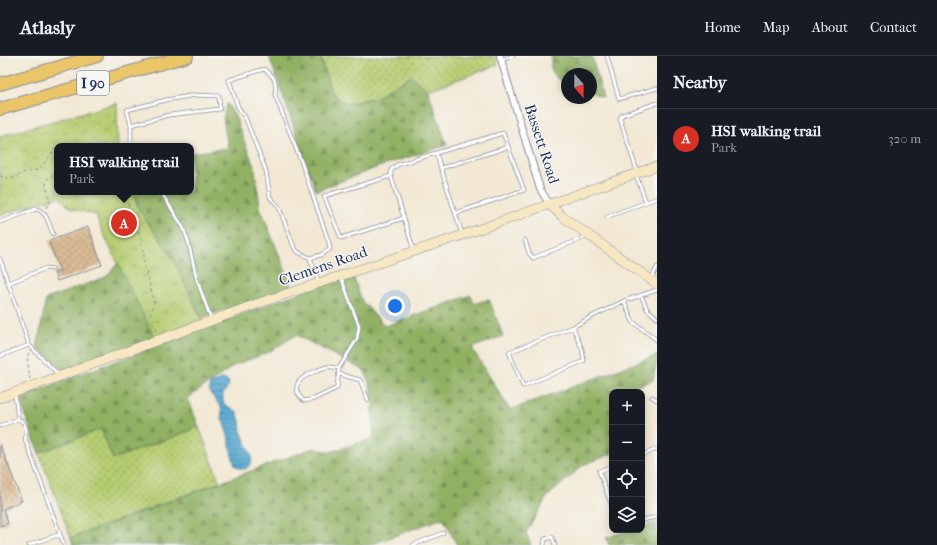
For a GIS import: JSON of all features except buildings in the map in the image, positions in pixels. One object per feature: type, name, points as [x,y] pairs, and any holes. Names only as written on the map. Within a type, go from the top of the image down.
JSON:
[{"type":"highway","name":"I 90","points":[[0,84],[97,56]]},
{"type":"highway","name":"I 90","points":[[0,109],[186,56]]},
{"type":"street","name":"Bassett Road","points":[[500,58],[540,189],[550,205],[563,217],[654,282]]},
{"type":"street","name":"Clemens Road","points":[[0,398],[211,320],[319,282],[550,205],[657,166]]},
{"type":"lane","points":[[500,58],[513,56]]},
{"type":"lane","points":[[607,56],[619,99],[657,88]]},
{"type":"lane","points":[[310,258],[321,255],[330,249],[329,243],[301,161],[275,95],[276,83],[272,75],[264,69],[229,80],[238,107],[246,117],[266,171],[270,197],[279,207],[294,247],[298,252],[310,258],[319,282]]},
{"type":"lane","points":[[131,125],[169,115],[220,109],[219,96],[196,95],[166,100],[127,110],[131,125],[131,143]]},
{"type":"lane","points":[[646,202],[620,119],[622,115],[657,103]]},
{"type":"lane","points":[[414,251],[391,176],[391,170],[397,165],[503,133],[524,190],[456,213]]},
{"type":"lane","points":[[441,168],[508,147]]},
{"type":"lane","points":[[436,153],[463,235]]},
{"type":"lane","points":[[391,176],[324,196],[340,238],[404,218]]},
{"type":"lane","points":[[163,195],[182,227],[188,241],[197,280],[211,320]]},
{"type":"lane","points":[[607,217],[657,198]]},
{"type":"lane","points":[[0,222],[32,209],[40,210],[46,217],[53,234]]},
{"type":"lane","points":[[525,240],[529,253],[533,258],[590,236]]},
{"type":"lane","points":[[0,259],[29,345],[60,376]]},
{"type":"lane","points":[[654,282],[657,267]]},
{"type":"lane","points":[[8,283],[46,268],[53,269]]},
{"type":"lane","points":[[339,368],[327,367],[304,376],[299,380],[296,390],[298,395],[304,401],[314,399],[337,388],[339,368],[357,339],[359,326],[341,275]]},
{"type":"lane","points":[[573,327],[582,349],[584,361],[523,386],[509,352],[573,327],[624,301],[657,290]]},
{"type":"lane","points":[[641,295],[647,309],[657,318]]},
{"type":"lane","points":[[624,301],[633,322],[657,340]]},
{"type":"lane","points":[[0,356],[29,345]]},
{"type":"lane","points":[[339,374],[360,380],[368,400]]},
{"type":"lane","points":[[14,393],[18,419]]},
{"type":"lane","points":[[652,397],[657,400]]},
{"type":"lane","points":[[0,426],[18,419],[23,421],[26,426],[25,439],[64,545]]},
{"type":"lane","points":[[645,454],[657,449]]},
{"type":"lane","points":[[609,467],[598,471],[609,498]]},
{"type":"lane","points":[[645,519],[657,517]]},
{"type":"lane","points":[[413,545],[443,533]]},
{"type":"lane","points":[[29,545],[60,534]]},
{"type":"lane","points":[[544,545],[545,539],[552,537],[555,545]]},
{"type":"path","points":[[0,176],[13,178],[25,172],[37,170],[54,151]]},
{"type":"path","points":[[43,212],[50,202],[46,184],[47,179],[54,174]]},
{"type":"path","points":[[118,195],[129,203],[128,210],[135,221],[140,235],[144,264],[154,302],[149,318],[156,328],[157,333]]},
{"type":"path","points":[[30,353],[27,357],[31,380]]},
{"type":"green space","points":[[269,56],[320,56],[332,95],[347,104],[376,97],[411,76],[428,90],[447,145],[381,166],[316,191]]},
{"type":"green space","points":[[320,56],[495,56],[498,65],[428,90],[411,76],[376,97],[347,104],[332,95]]},
{"type":"green space","points":[[551,56],[592,56],[595,68],[561,68],[561,82],[551,72]]},
{"type":"green space","points":[[597,75],[603,98],[597,96]]},
{"type":"green space","points":[[117,103],[118,143],[54,143],[54,195],[133,195],[139,210],[172,257],[203,323],[156,340],[102,231],[96,215],[70,208],[59,197],[0,215],[0,136]]},
{"type":"green space","points":[[227,103],[234,114],[255,169],[260,207],[292,287],[201,318],[172,257],[139,210],[133,195],[194,195],[194,153],[228,148],[223,118]]},
{"type":"green space","points":[[118,263],[155,337],[64,371],[37,348],[46,299],[106,277]]},
{"type":"green space","points":[[352,273],[362,301],[385,326],[471,295],[474,304],[489,299],[503,336],[472,348],[510,410],[657,355],[653,380],[630,389],[609,389],[609,455],[583,465],[547,497],[526,533],[531,545],[457,545],[443,518],[370,545],[73,545],[71,538],[313,448],[330,452],[374,438],[372,391],[365,371],[296,335],[269,352],[235,365],[188,398],[199,427],[113,459],[101,429],[39,453],[19,397]]},
{"type":"green space","points":[[199,427],[220,482],[71,538],[39,453],[101,429],[113,459]]},
{"type":"green space","points":[[657,523],[657,545],[609,545],[606,538],[621,533],[645,533],[645,526]]},
{"type":"water","points":[[220,379],[228,381],[229,385],[223,394],[224,404],[237,412],[241,431],[252,457],[251,464],[245,469],[239,468],[235,465],[228,435],[222,418],[221,407],[210,393],[210,384]]},
{"type":"place","name":"HSI walking trail","points":[[124,223]]}]
